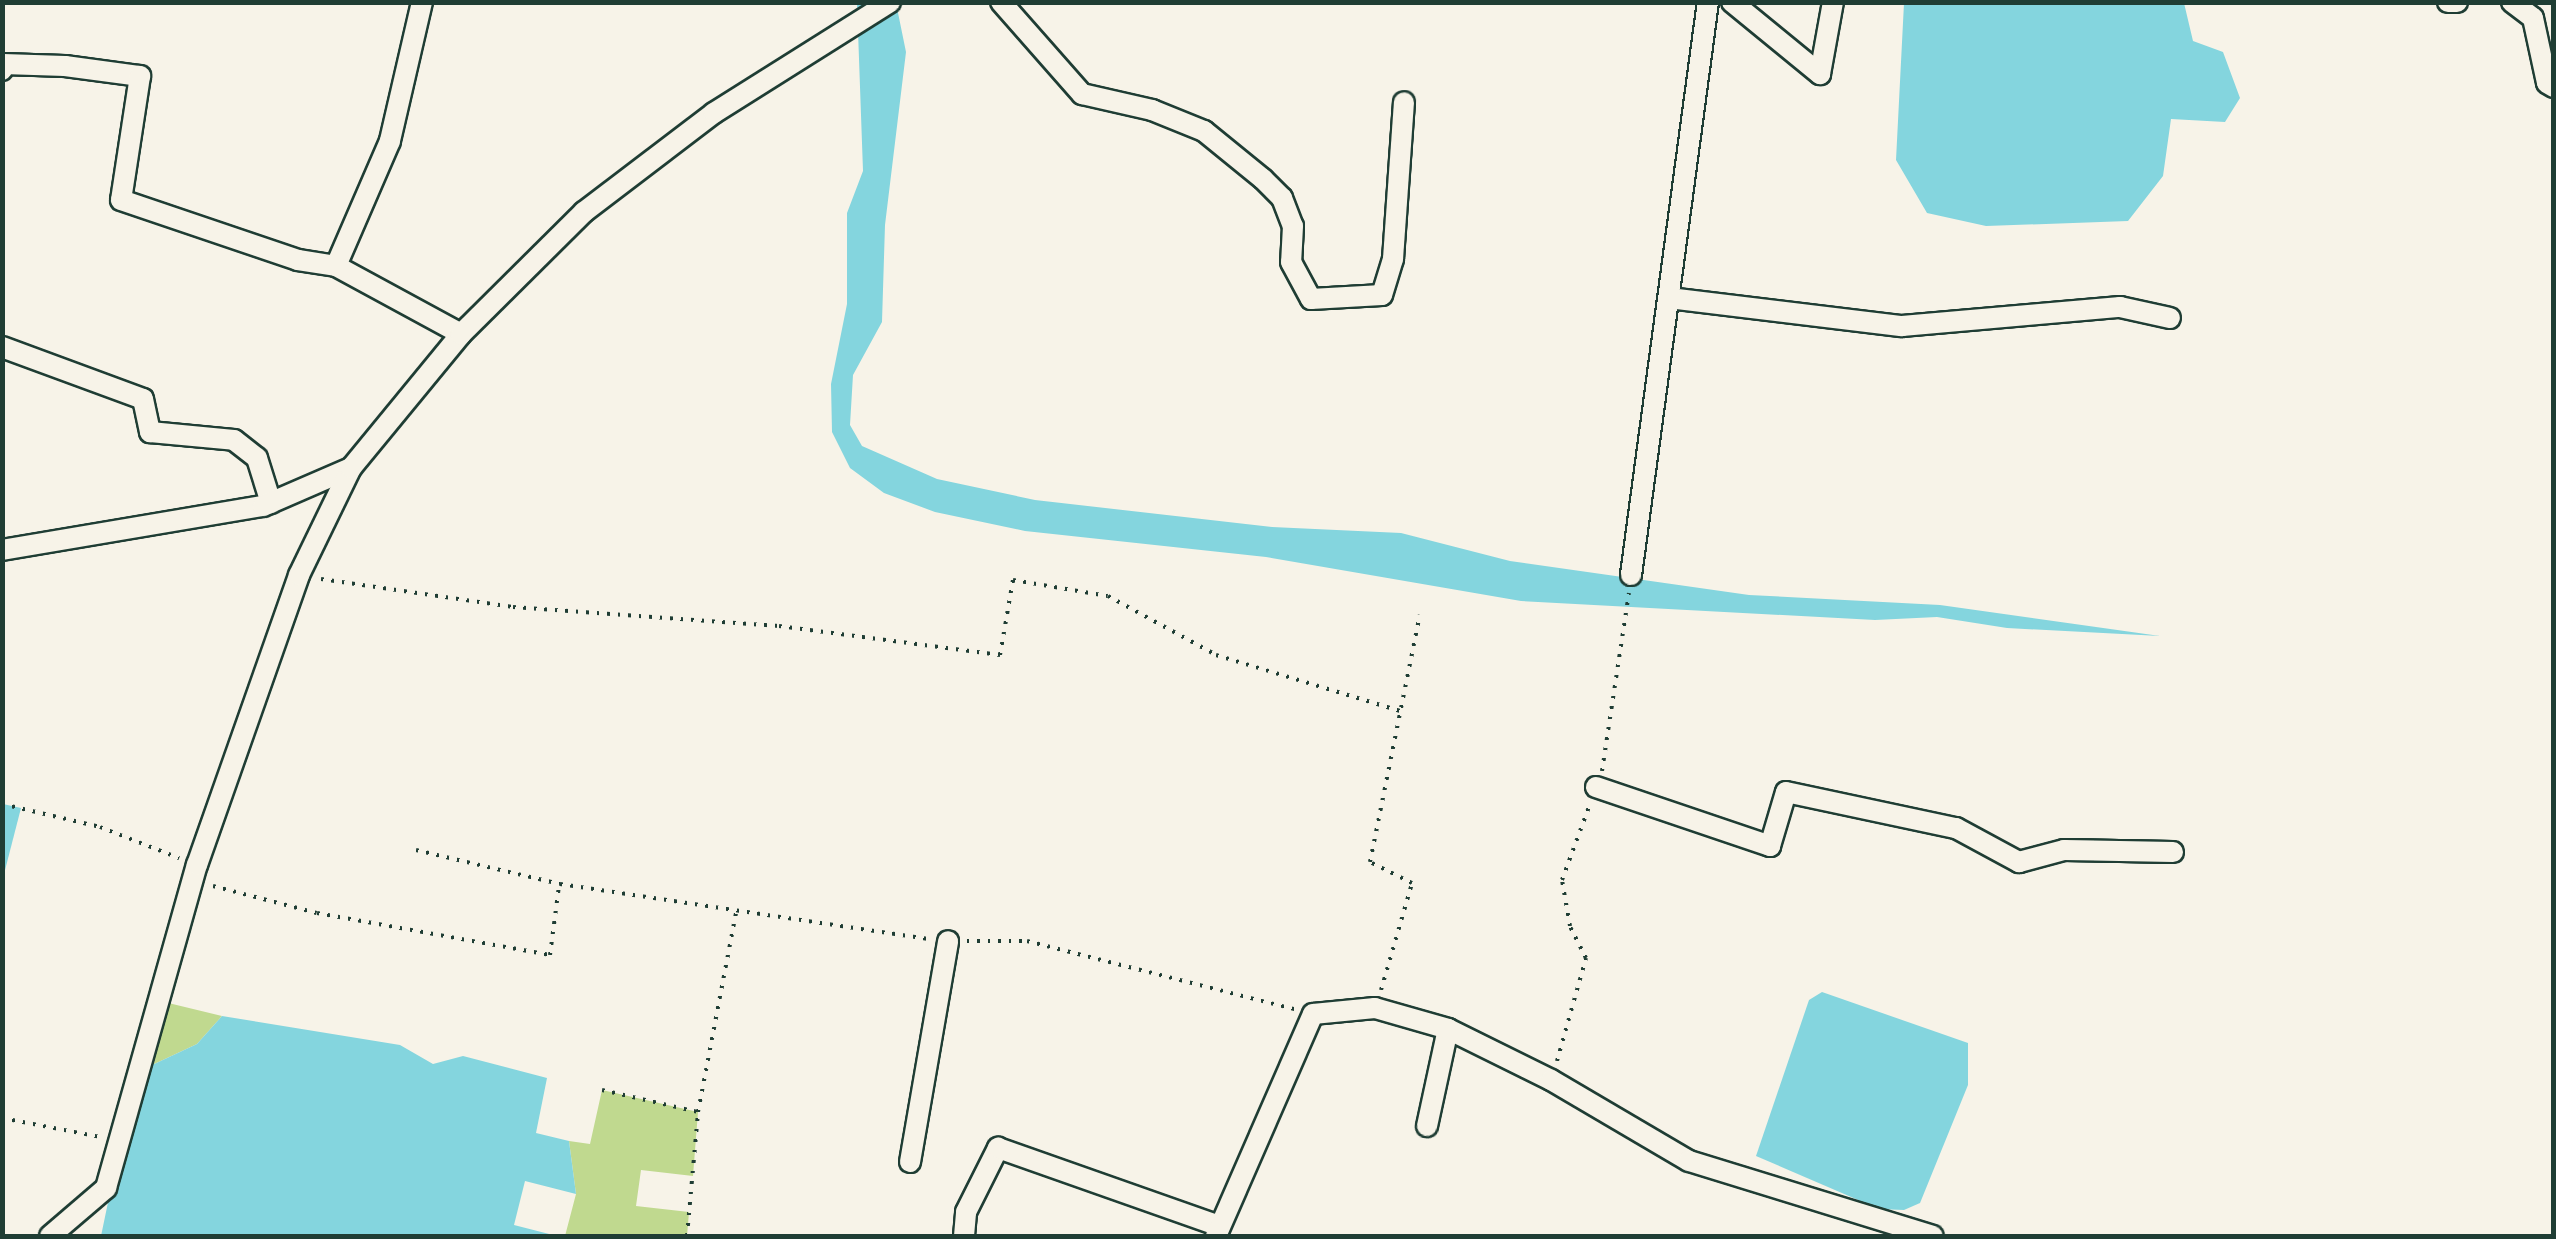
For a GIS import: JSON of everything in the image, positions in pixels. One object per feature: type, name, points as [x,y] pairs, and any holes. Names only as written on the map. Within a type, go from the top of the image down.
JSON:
[{"type":"street","points":[[336,266],[384,157],[422,2]]},
{"type":"street","points":[[50,1236],[106,1188],[115,1139],[195,873],[299,575],[351,468],[461,334],[584,212],[714,114],[890,2]]},
{"type":"street","points":[[1001,2],[1082,94],[1204,131],[1263,179],[1282,198],[1292,226],[1291,262],[1311,298],[1382,295],[1393,259],[1404,102]]},
{"type":"street","points":[[1631,574],[1708,2]]},
{"type":"street","points":[[1732,2],[1820,74],[1834,2]]},
{"type":"street","points":[[2448,2],[2457,2]]},
{"type":"street","points":[[2512,2],[2533,18],[2547,83],[2554,87]]},
{"type":"street","points":[[2,70],[4,64],[65,66],[140,76],[121,200],[298,260],[336,266],[461,334]]},
{"type":"street","points":[[1670,298],[1902,326],[2120,308],[2170,318]]},
{"type":"street","points":[[2,347],[143,399],[150,432],[234,440],[256,458],[271,504]]},
{"type":"street","points":[[2,550],[271,504],[351,468]]},
{"type":"street","points":[[1596,788],[1770,846],[1786,792],[1956,828],[2019,862],[2064,850],[2173,852]]},
{"type":"street","points":[[910,1162],[948,941]]},
{"type":"street","points":[[964,1236],[966,1212],[998,1148],[1218,1231],[1313,1014],[1375,1008],[1448,1029],[1552,1080],[1689,1161],[1932,1236]]},
{"type":"street","points":[[1427,1126],[1448,1029]]},
{"type":"path","points":[[299,575],[513,607],[779,626],[1000,655],[1013,580],[1108,596],[1216,655],[1404,712]]},
{"type":"path","points":[[1375,1008],[1412,883],[1370,862],[1404,712],[1420,615]]},
{"type":"path","points":[[2,804],[100,827],[195,873],[318,913],[550,956],[560,884]]},
{"type":"path","points":[[416,850],[560,884],[643,892],[736,912],[948,941],[1027,941],[1313,1014]]},
{"type":"path","points":[[687,1236],[698,1112],[736,912]]},
{"type":"path","points":[[1552,1080],[1586,958]]},
{"type":"path","points":[[602,1090],[698,1112]]},
{"type":"path","points":[[2,1118],[115,1139]]},
{"type":"green space","points":[[156,1000],[222,1016],[197,1044],[135,1073]]},
{"type":"green space","points":[[602,1090],[698,1112],[693,1176],[641,1170],[636,1206],[689,1212],[687,1236],[565,1236],[576,1194],[569,1141],[590,1144]]},
{"type":"water","points":[[857,3],[896,3],[906,52],[885,225],[882,322],[853,375],[850,425],[862,446],[937,479],[1035,500],[1272,527],[1401,533],[1510,561],[1749,595],[1940,605],[2160,636],[2007,628],[1937,617],[1875,620],[1521,601],[1266,557],[1025,531],[935,512],[884,493],[850,468],[832,432],[831,384],[847,304],[847,213],[863,171]]},
{"type":"water","points":[[1904,3],[2184,3],[2193,41],[2223,52],[2240,98],[2225,122],[2171,119],[2163,176],[2128,221],[1986,226],[1927,213],[1896,160]]},
{"type":"water","points":[[2,804],[21,808],[3,878]]},
{"type":"water","points":[[1822,992],[1968,1043],[1968,1085],[1920,1203],[1904,1210],[1879,1209],[1756,1156],[1809,1000]]},
{"type":"water","points":[[222,1016],[400,1045],[433,1064],[463,1056],[547,1078],[536,1133],[569,1141],[576,1194],[525,1181],[514,1225],[557,1236],[101,1236],[135,1073],[197,1044]]}]
